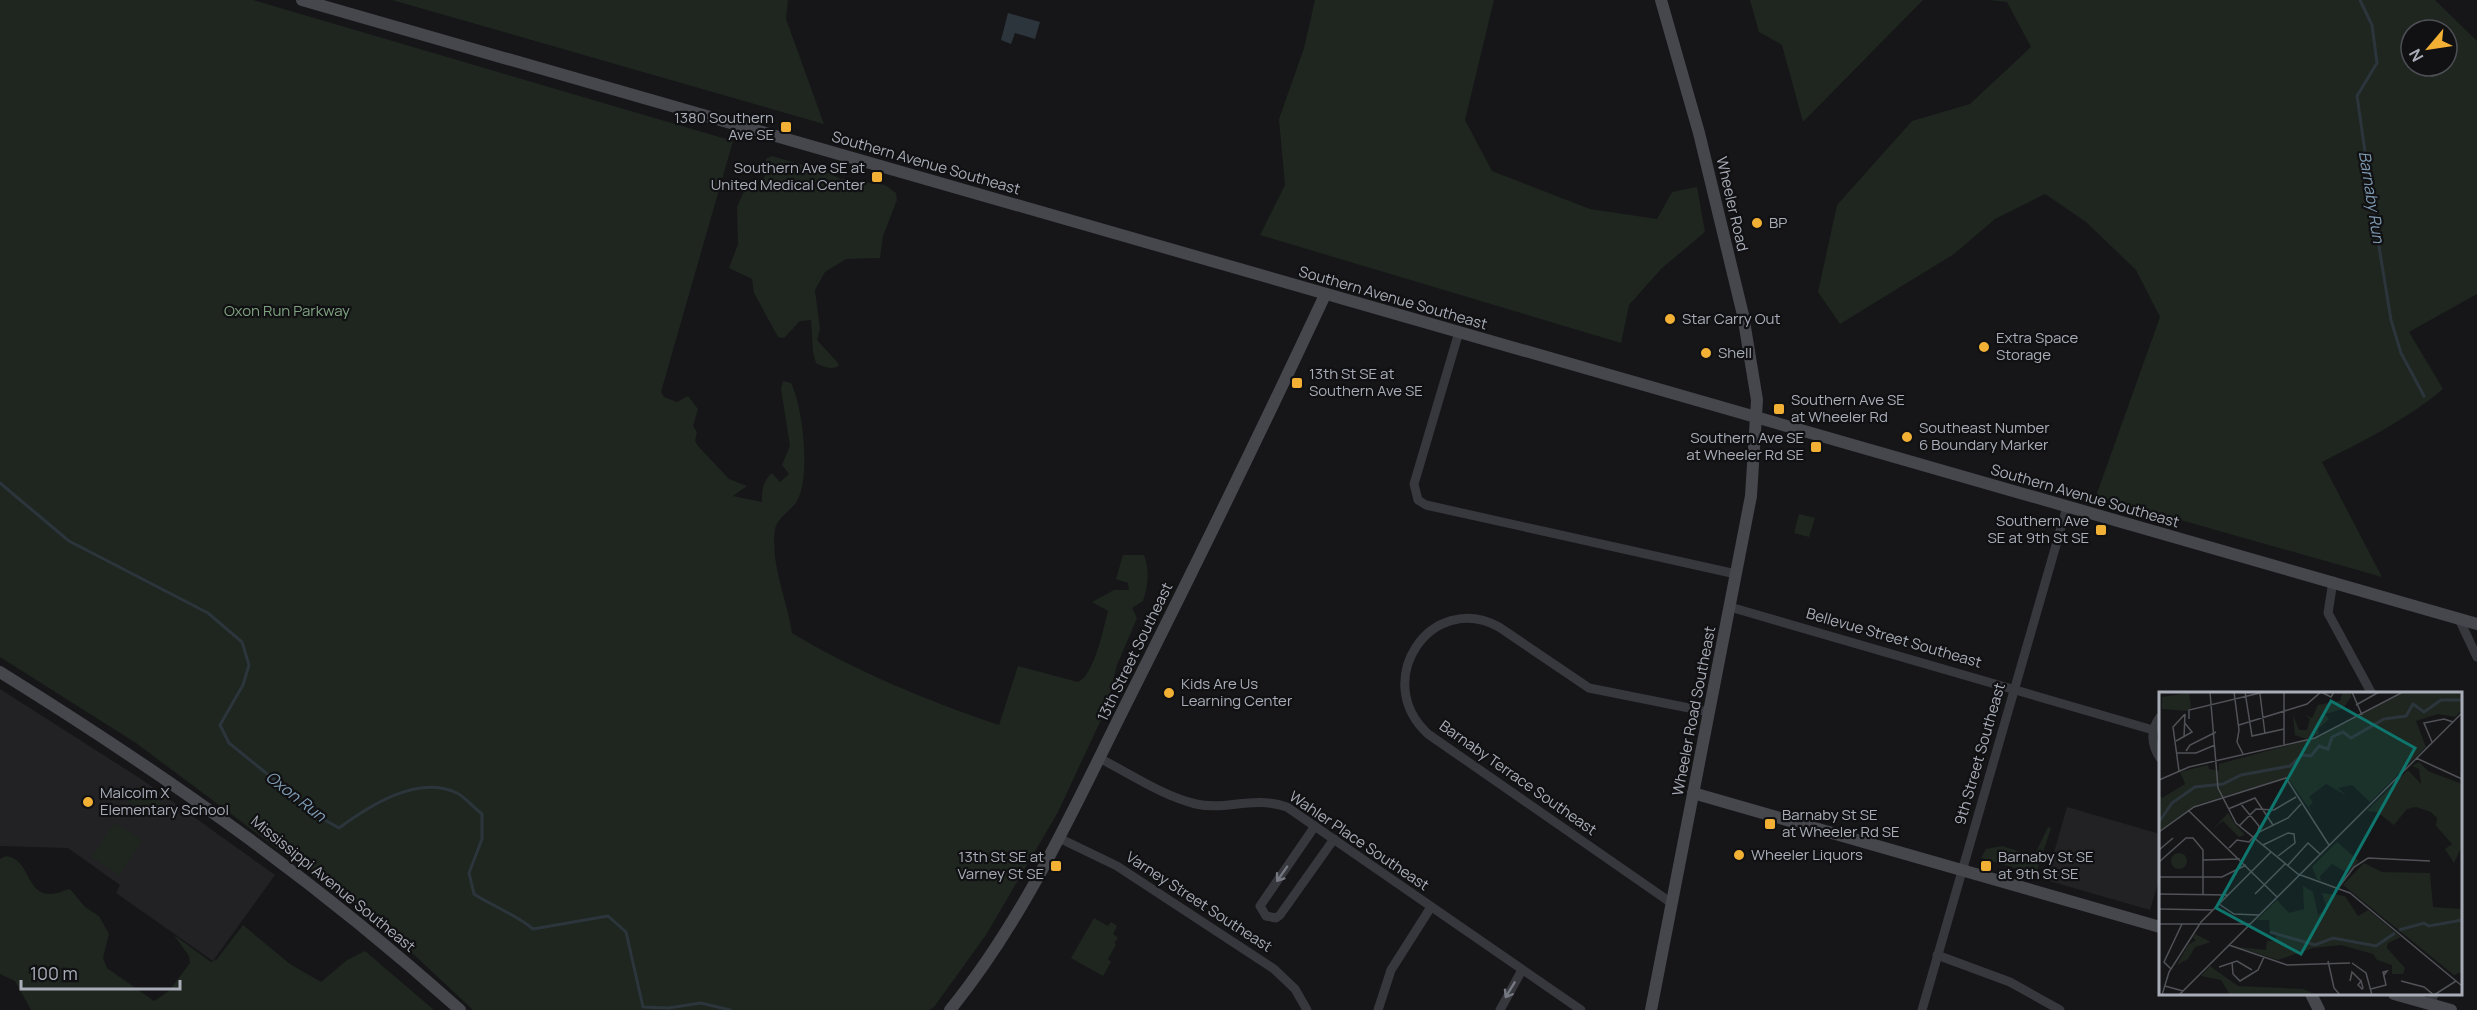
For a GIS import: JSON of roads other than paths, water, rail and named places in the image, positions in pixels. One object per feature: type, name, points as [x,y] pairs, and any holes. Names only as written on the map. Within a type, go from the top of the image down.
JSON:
[{"type":"main road","name":"Southern Avenue Southeast","points":[[302,0],[2477,624]]},
{"type":"main road","name":"Wheeler Road","points":[[1661,0],[1699,133],[1743,315],[1753,365],[1757,418]]},
{"type":"main road","name":"13th Street Southeast","points":[[950,1010],[1002,942],[1059,838],[1325,295]]},
{"type":"main road","name":"Wheeler Road Southeast","points":[[1652,1010],[1670,902],[1752,488],[1757,418]]},
{"type":"main road","name":"Mississippi Avenue Southeast","points":[[0,672],[123,749],[243,832],[368,929],[460,1010]]},
{"type":"main road","points":[[1693,793],[2159,927]]},
{"type":"main road","points":[[2312,995],[2319,1010]]},
{"type":"main road","points":[[2407,995],[2433,999],[2451,1010]]},
{"type":"street","points":[[1459,332],[1414,491],[1425,504],[1736,574]]},
{"type":"street","name":"9th Street Southeast","points":[[1922,1010],[2067,507]]},
{"type":"street","points":[[2333,581],[2328,613],[2371,692]]},
{"type":"street","name":"Bellevue Street Southeast","points":[[1730,607],[2153,730]]},
{"type":"street","points":[[2459,619],[2477,657]]},
{"type":"street","name":"Barnaby Terrace Southeast","points":[[1670,902],[1428,734],[1408,707],[1404,690],[1405,672],[1414,648],[1432,630],[1454,621],[1484,621],[1498,627],[1589,688],[1709,711]]},
{"type":"street","points":[[2159,719],[2153,730],[2154,747],[2159,756]]},
{"type":"street","name":"Wahler Place Southeast","points":[[1099,758],[1178,798],[1197,804],[1272,802],[1287,807],[1581,1010]]},
{"type":"street","points":[[1315,826],[1260,906],[1266,916],[1276,918],[1280,915],[1334,839]]},
{"type":"street","name":"Varney Street Southeast","points":[[1059,838],[1117,866],[1275,969],[1295,989],[1307,1010]]},
{"type":"street","points":[[1378,1010],[1391,970],[1431,907]]},
{"type":"street","points":[[1937,955],[2010,982],[2060,1010]]},
{"type":"street","points":[[1500,1010],[1522,970]]},
{"type":"waterway","name":"Barnaby Run","points":[[2360,0],[2372,25],[2377,63],[2357,96],[2376,228],[2391,320],[2401,353],[2424,396]]},
{"type":"waterway","name":"Oxon Run","points":[[0,483],[69,541],[208,613],[242,642],[249,665],[243,685],[220,725],[229,743],[323,819],[339,828],[379,802],[410,790],[426,787],[442,788],[457,793],[482,814],[482,839],[469,873],[474,894],[533,929],[608,916],[626,932],[643,1007],[668,1008],[701,1003],[730,1010]]},
{"type":"place","name":"1380 Southern Ave SE","points":[[786,127]]},
{"type":"place","name":"Southern Ave SE at United Medical Center","points":[[877,177]]},
{"type":"place","name":"BP","points":[[1757,223]]},
{"type":"place","name":"Star Carry Out","points":[[1670,319]]},
{"type":"place","name":"Extra Space Storage","points":[[1984,347]]},
{"type":"place","name":"Shell","points":[[1706,353]]},
{"type":"place","name":"13th St SE at Southern Ave SE","points":[[1297,383]]},
{"type":"place","name":"Southern Ave SE at Wheeler Rd","points":[[1779,409]]},
{"type":"place","name":"Southeast Number 6 Boundary Marker","points":[[1907,437]]},
{"type":"place","name":"Southern Ave SE at Wheeler Rd SE","points":[[1816,447]]},
{"type":"place","name":"Southern Ave SE at 9th St SE","points":[[2101,530]]},
{"type":"place","name":"Kids Are Us Learning Center","points":[[1169,693]]},
{"type":"place","name":"Malcolm X Elementary School","points":[[88,802]]},
{"type":"place","name":"Barnaby St SE at Wheeler Rd SE","points":[[1770,824]]},
{"type":"place","name":"Wheeler Liquors","points":[[1739,855]]},
{"type":"place","name":"13th St SE at Varney St SE","points":[[1056,866]]},
{"type":"place","name":"Barnaby St SE at 9th St SE","points":[[1986,866]]},
{"type":"park label","name":"Oxon Run Parkway","points":[[287,311]]}]
